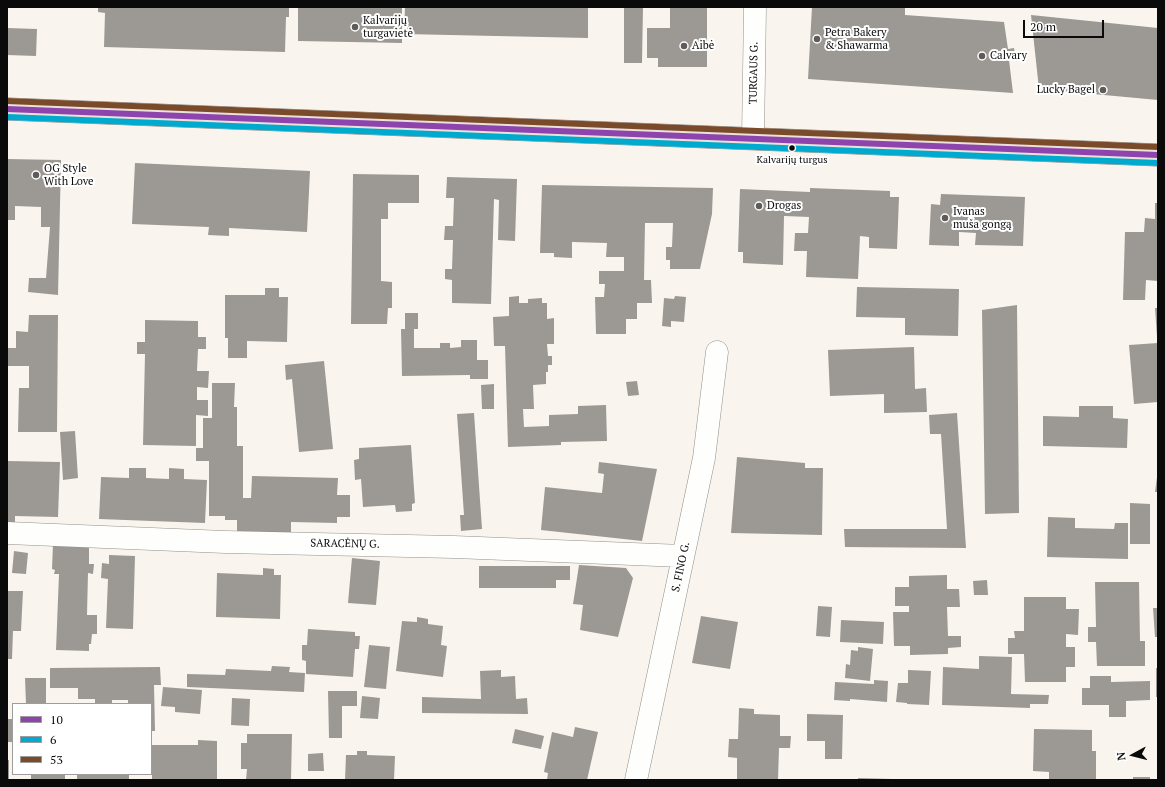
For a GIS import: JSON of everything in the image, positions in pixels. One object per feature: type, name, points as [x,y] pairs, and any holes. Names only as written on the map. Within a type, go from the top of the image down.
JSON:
[{"type":"main road","points":[[7,109],[1158,155]]},
{"type":"street","name":"TURGAUS G.","points":[[753,138],[755,7]]},
{"type":"street","name":"S. FINO G.","points":[[636,780],[704,458],[716,352]]},
{"type":"street","name":"SARACĖNŲ G.","points":[[7,533],[225,542],[454,547],[683,556]]},
{"type":"building","points":[[98,7],[289,7],[289,17],[286,17],[285,52],[104,47],[105,13],[98,12]]},
{"type":"building","points":[[298,7],[402,7],[402,43],[298,41]]},
{"type":"building","points":[[405,7],[588,7],[588,38],[404,34]]},
{"type":"building","points":[[624,7],[643,7],[642,63],[624,63]]},
{"type":"building","points":[[670,7],[707,7],[707,67],[658,67],[658,58],[647,58],[647,28],[670,28]]},
{"type":"building","points":[[812,7],[905,7],[905,15],[1004,22],[1008,49],[1014,48],[1016,60],[1009,60],[1013,93],[808,79]]},
{"type":"building","points":[[1031,15],[1158,28],[1158,100],[1039,89]]},
{"type":"building","points":[[7,28],[37,29],[36,56],[7,55]]},
{"type":"building","points":[[7,159],[61,160],[58,295],[28,292],[29,278],[46,278],[50,227],[41,227],[41,207],[15,206],[15,220],[7,220]]},
{"type":"building","points":[[135,163],[310,171],[307,232],[229,228],[229,236],[208,235],[209,227],[132,224]]},
{"type":"building","points":[[353,174],[419,175],[419,203],[388,203],[388,219],[381,219],[381,281],[392,282],[392,308],[388,308],[387,324],[351,324]]},
{"type":"building","points":[[447,177],[517,179],[515,241],[498,240],[499,200],[494,199],[491,304],[452,303],[452,280],[445,279],[445,269],[452,269],[453,240],[444,240],[445,226],[453,226],[454,198],[446,198]]},
{"type":"building","points":[[542,185],[713,188],[712,214],[700,269],[670,269],[670,260],[666,260],[666,247],[672,247],[673,223],[645,223],[644,280],[651,280],[652,303],[637,303],[637,319],[626,319],[626,334],[596,334],[595,297],[604,297],[605,284],[599,284],[599,271],[624,271],[624,257],[606,257],[607,243],[572,242],[572,258],[554,257],[554,253],[540,253]]},
{"type":"building","points":[[810,188],[890,191],[890,197],[899,197],[897,249],[869,248],[869,237],[860,236],[858,279],[806,277],[807,251],[794,251],[795,233],[808,233],[809,217],[784,216],[783,265],[743,263],[743,252],[738,252],[740,189],[810,192]]},
{"type":"building","points":[[941,194],[1025,197],[1023,246],[975,245],[976,233],[959,232],[959,246],[929,245],[931,204],[940,205]]},
{"type":"building","points":[[1155,203],[1158,203],[1158,281],[1146,280],[1145,300],[1123,300],[1125,232],[1144,232],[1145,218],[1155,219]]},
{"type":"building","points":[[857,287],[959,289],[958,336],[905,335],[905,318],[856,317]]},
{"type":"building","points":[[265,288],[279,288],[279,297],[288,297],[287,342],[247,341],[247,358],[228,358],[228,338],[225,338],[225,295],[265,295]]},
{"type":"building","points":[[519,296],[519,303],[528,303],[528,299],[542,298],[542,303],[547,303],[547,319],[554,318],[554,344],[547,344],[548,356],[552,356],[552,365],[548,365],[548,372],[546,372],[546,384],[533,385],[534,409],[523,409],[524,427],[549,426],[549,415],[578,414],[578,406],[606,405],[607,441],[561,442],[561,445],[508,447],[505,346],[494,346],[493,317],[509,316],[509,297]]},
{"type":"building","points":[[675,296],[686,297],[684,322],[671,321],[671,327],[662,326],[664,298],[674,299]]},
{"type":"building","points":[[1017,305],[1019,513],[985,514],[982,310]]},
{"type":"building","points":[[1155,308],[1158,308],[1158,337],[1157,337]]},
{"type":"building","points":[[405,313],[418,313],[418,329],[414,329],[414,348],[440,348],[440,343],[450,343],[450,348],[461,347],[461,340],[477,340],[477,360],[488,360],[488,379],[470,379],[470,375],[402,376],[401,329],[405,329]]},
{"type":"building","points":[[29,315],[58,315],[57,432],[18,432],[19,388],[29,388],[29,366],[7,366],[7,348],[16,348],[16,331],[28,332]]},
{"type":"building","points":[[145,320],[198,321],[198,337],[206,337],[206,349],[198,349],[197,371],[209,371],[208,388],[197,387],[197,400],[208,400],[208,416],[196,415],[196,446],[143,445],[145,354],[137,354],[137,342],[145,342]]},
{"type":"building","points":[[1158,343],[1158,402],[1134,404],[1129,345]]},
{"type":"building","points":[[914,347],[915,389],[926,388],[927,412],[884,413],[884,394],[830,396],[828,350]]},
{"type":"building","points":[[324,361],[333,449],[299,452],[292,379],[286,380],[285,365]]},
{"type":"building","points":[[637,381],[639,395],[628,396],[626,382]]},
{"type":"building","points":[[212,383],[235,383],[234,407],[237,407],[237,446],[243,446],[243,498],[251,498],[252,476],[338,478],[337,495],[350,495],[350,517],[337,517],[337,523],[291,522],[291,537],[237,536],[237,520],[225,520],[225,516],[209,516],[209,461],[196,461],[196,448],[203,448],[203,418],[212,418]]},
{"type":"building","points":[[494,384],[494,409],[482,409],[481,385]]},
{"type":"building","points":[[1079,406],[1113,406],[1113,418],[1128,419],[1127,448],[1043,446],[1043,416],[1079,417]]},
{"type":"building","points":[[474,413],[482,529],[461,531],[460,515],[464,515],[457,414]]},
{"type":"building","points":[[957,413],[966,548],[845,547],[844,529],[947,529],[941,434],[930,434],[929,415]]},
{"type":"building","points":[[75,431],[78,478],[63,480],[60,432]]},
{"type":"building","points":[[411,445],[415,503],[412,504],[412,511],[396,512],[395,505],[363,507],[361,479],[355,480],[354,460],[359,459],[359,448]]},
{"type":"building","points":[[737,457],[805,463],[805,468],[823,468],[822,535],[731,533]]},
{"type":"building","points":[[7,461],[60,462],[58,517],[15,516],[15,523],[7,522]]},
{"type":"building","points":[[599,462],[657,469],[642,541],[541,530],[545,487],[602,493],[604,474],[598,473]]},
{"type":"building","points":[[129,468],[146,468],[146,478],[169,479],[169,468],[184,469],[184,479],[207,480],[205,523],[99,519],[101,477],[129,478]]},
{"type":"building","points":[[1157,477],[1158,492],[1155,492]]},
{"type":"building","points":[[1130,503],[1150,504],[1150,544],[1130,544]]},
{"type":"building","points":[[1048,517],[1075,518],[1075,528],[1114,529],[1115,523],[1128,523],[1128,559],[1047,557]]},
{"type":"building","points":[[53,544],[89,546],[89,564],[94,564],[93,574],[88,573],[87,615],[97,615],[97,634],[92,634],[91,644],[89,644],[89,651],[56,650],[59,574],[54,574],[55,570],[52,569]]},
{"type":"building","points":[[14,551],[28,553],[26,574],[12,573]]},
{"type":"building","points":[[109,555],[135,556],[133,629],[106,628],[108,579],[101,578],[102,563],[109,564]]},
{"type":"building","points":[[352,558],[380,561],[376,605],[348,603]]},
{"type":"building","points":[[579,565],[626,568],[633,578],[618,637],[580,630],[583,605],[573,604]]},
{"type":"building","points":[[479,566],[570,566],[570,580],[556,580],[556,588],[479,588]]},
{"type":"building","points":[[263,568],[274,569],[274,575],[281,575],[280,619],[216,617],[217,573],[263,575]]},
{"type":"building","points":[[947,575],[947,589],[959,589],[960,607],[947,607],[948,636],[961,636],[961,647],[948,648],[948,654],[910,655],[910,646],[894,646],[893,612],[909,612],[909,606],[895,606],[895,587],[909,587],[909,576]]},
{"type":"building","points":[[987,580],[988,595],[974,595],[973,581]]},
{"type":"building","points":[[1095,582],[1139,582],[1140,641],[1145,641],[1145,666],[1097,666],[1096,642],[1088,642],[1088,627],[1096,627]]},
{"type":"building","points":[[7,591],[23,591],[21,631],[13,631],[12,659],[7,659]]},
{"type":"building","points":[[1024,597],[1066,597],[1066,609],[1079,609],[1078,635],[1066,634],[1066,647],[1075,647],[1075,667],[1066,667],[1066,682],[1025,682],[1024,654],[1008,654],[1008,638],[1015,638],[1014,631],[1024,631]]},
{"type":"building","points":[[818,606],[832,607],[830,637],[816,636]]},
{"type":"building","points":[[1153,608],[1158,608],[1158,637],[1155,637]]},
{"type":"building","points":[[701,616],[738,622],[730,669],[692,663]]},
{"type":"building","points":[[417,617],[428,619],[428,624],[443,626],[441,645],[447,646],[443,677],[396,671],[402,621],[417,622]]},
{"type":"building","points":[[841,620],[884,622],[883,644],[840,642]]},
{"type":"building","points":[[308,629],[355,632],[355,636],[360,636],[359,649],[355,649],[353,677],[306,674],[306,661],[302,660],[302,645],[307,645]]},
{"type":"building","points":[[369,645],[390,647],[386,689],[364,687]]},
{"type":"building","points":[[858,647],[873,649],[870,681],[845,678],[846,664],[850,665],[851,650],[858,651]]},
{"type":"building","points":[[979,656],[1012,657],[1011,694],[1049,695],[1048,704],[1030,704],[1030,708],[942,705],[943,667],[979,669]]},
{"type":"building","points":[[272,666],[290,667],[289,672],[305,673],[304,692],[187,687],[187,674],[225,675],[226,669],[271,671]]},
{"type":"building","points":[[160,667],[161,685],[154,685],[155,731],[152,731],[152,703],[128,703],[128,700],[112,700],[112,703],[95,703],[95,699],[78,699],[78,688],[50,688],[50,668]]},
{"type":"building","points":[[1156,668],[1158,668],[1158,697],[1156,697]]},
{"type":"building","points":[[501,670],[501,677],[515,676],[516,699],[527,698],[528,714],[422,713],[422,697],[481,699],[480,671]]},
{"type":"building","points":[[908,670],[931,671],[929,705],[896,702],[898,683],[908,683]]},
{"type":"building","points":[[1090,676],[1111,676],[1111,682],[1150,681],[1150,700],[1126,701],[1126,717],[1109,717],[1109,705],[1082,705],[1082,688],[1090,688]]},
{"type":"building","points":[[25,678],[46,678],[46,703],[26,703]]},
{"type":"building","points":[[874,680],[888,681],[887,702],[850,699],[850,701],[834,700],[835,682],[874,684]]},
{"type":"building","points":[[163,687],[202,690],[200,714],[175,712],[175,707],[161,706]]},
{"type":"building","points":[[328,691],[357,691],[357,706],[342,706],[342,738],[329,738]]},
{"type":"building","points":[[362,696],[380,698],[378,719],[360,718]]},
{"type":"building","points":[[232,698],[250,699],[249,726],[231,725]]},
{"type":"building","points":[[739,708],[754,709],[754,714],[780,715],[780,736],[791,736],[790,748],[779,748],[778,780],[737,780],[737,758],[728,757],[729,739],[738,739]]},
{"type":"building","points":[[807,714],[843,715],[842,759],[825,759],[825,741],[807,741]]},
{"type":"building","points":[[7,719],[12,719],[12,742],[7,742]]},
{"type":"building","points":[[575,727],[598,732],[587,780],[547,780],[548,773],[544,772],[552,732],[573,737]]},
{"type":"building","points":[[515,729],[544,736],[541,749],[512,743]]},
{"type":"building","points":[[1034,729],[1092,730],[1092,751],[1096,751],[1096,780],[1049,779],[1049,772],[1033,771]]},
{"type":"building","points":[[247,734],[292,734],[291,780],[246,780],[247,769],[241,769],[241,743],[247,743]]},
{"type":"building","points":[[198,740],[217,741],[217,780],[152,780],[152,745],[198,745]]},
{"type":"building","points":[[357,751],[367,751],[367,755],[395,756],[394,780],[345,780],[346,755],[357,755]]},
{"type":"building","points":[[323,753],[324,771],[308,771],[308,754]]},
{"type":"building","points":[[7,760],[9,760],[9,780],[7,780]]},
{"type":"building","points":[[31,775],[65,775],[65,780],[31,780]]},
{"type":"building","points":[[77,775],[129,775],[129,780],[77,780]]},
{"type":"building","points":[[1133,777],[1150,777],[1150,780],[1133,780]]},
{"type":"building","points":[[858,778],[892,779],[892,780],[858,780]]},
{"type":"transit line","name":"53","points":[[7,101],[1158,147]]},
{"type":"transit line","name":"10","points":[[7,109],[1158,155]]},
{"type":"transit line","name":"6","points":[[7,117],[1158,163]]},
{"type":"place","name":"Kalvarijų turgavietė","points":[[355,27]]},
{"type":"place","name":"Petra Bakery & Shawarma","points":[[817,39]]},
{"type":"place","name":"Aibė","points":[[684,46]]},
{"type":"place","name":"Calvary","points":[[982,56]]},
{"type":"place","name":"Lucky Bagel","points":[[1103,90]]},
{"type":"place","name":"Kalvarijų turgus","points":[[792,148]]},
{"type":"place","name":"OG Style With Love","points":[[36,175]]},
{"type":"place","name":"Drogas","points":[[759,206]]},
{"type":"place","name":"Ivanas muša gongą","points":[[945,218]]}]
